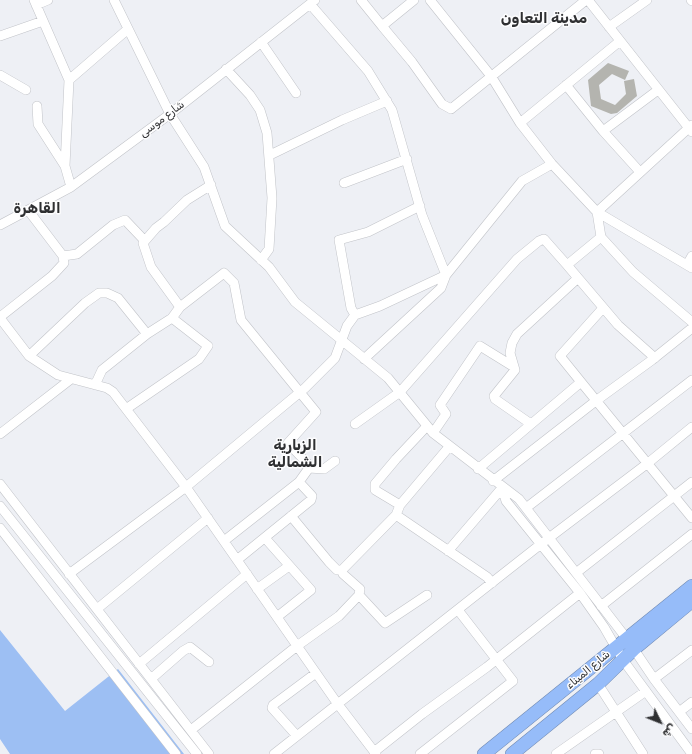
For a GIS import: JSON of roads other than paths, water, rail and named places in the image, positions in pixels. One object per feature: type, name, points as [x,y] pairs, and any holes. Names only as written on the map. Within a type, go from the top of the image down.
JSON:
[{"type":"highway","name":"شارع الميناء","points":[[512,754],[598,684],[623,660],[630,644],[692,586]]},
{"type":"highway","name":"شارع الميناء","points":[[484,754],[615,647],[630,644],[692,601]]},
{"type":"street","points":[[48,0],[35,3],[69,80],[65,166]]},
{"type":"street","points":[[114,0],[170,114],[204,167],[225,226],[269,267],[295,302],[388,378],[430,429],[449,447],[502,488],[511,492],[526,508],[630,644],[654,679],[692,729]]},
{"type":"street","points":[[361,0],[412,62],[442,104],[451,109],[587,0],[658,90],[691,129],[640,172],[597,212]]},
{"type":"street","points":[[382,26],[414,0]]},
{"type":"street","points":[[430,0],[491,76],[520,123],[552,164],[597,212],[689,267],[692,256]]},
{"type":"street","points":[[609,27],[647,0]]},
{"type":"street","points":[[312,2],[368,71],[392,110],[420,206],[446,275]]},
{"type":"street","name":"شارع موسى","points":[[0,225],[72,187],[170,114],[312,2]]},
{"type":"street","points":[[0,36],[43,21]]},
{"type":"street","points":[[69,80],[128,29]]},
{"type":"street","points":[[520,123],[620,41]]},
{"type":"street","points":[[261,42],[296,93]]},
{"type":"street","points":[[226,69],[250,96],[260,110],[267,133],[270,156],[272,198],[269,249],[262,260]]},
{"type":"street","points":[[0,75],[26,90]]},
{"type":"street","points":[[566,85],[603,131],[640,172]]},
{"type":"street","points":[[603,131],[658,90]]},
{"type":"street","points":[[270,156],[342,120],[387,101]]},
{"type":"street","points":[[37,106],[38,124],[65,166],[72,187]]},
{"type":"street","points":[[344,183],[407,159]]},
{"type":"street","points":[[364,359],[441,288],[446,275],[522,181],[552,164]]},
{"type":"street","points":[[180,307],[151,267],[143,243],[187,200],[211,185]]},
{"type":"street","points":[[355,315],[351,308],[339,240],[368,232],[420,206]]},
{"type":"street","points":[[28,210],[63,256],[64,263],[52,276],[0,318],[29,356],[58,375],[107,388],[126,409],[186,487],[337,704],[375,753],[422,714],[497,659],[580,593]]},
{"type":"street","points":[[597,212],[601,237],[633,272],[692,322]]},
{"type":"street","points":[[63,256],[77,254],[113,225],[125,220],[145,241]]},
{"type":"street","points":[[567,266],[601,237]]},
{"type":"street","points":[[355,424],[400,392],[517,259],[539,241],[544,239],[618,325],[655,358]]},
{"type":"street","points":[[95,385],[102,370],[147,334],[172,318],[180,307],[224,273],[234,283],[241,320],[316,412],[288,443],[308,464],[309,468]]},
{"type":"street","points":[[69,574],[186,487],[300,392],[335,358],[347,326],[355,315],[380,306],[446,275]]},
{"type":"street","points":[[531,424],[495,399],[494,396],[514,370],[510,353],[512,343],[517,334],[578,278]]},
{"type":"street","points":[[29,356],[85,303],[99,294],[107,293],[118,298],[147,334]]},
{"type":"street","points":[[603,308],[560,356],[624,432],[692,518]]},
{"type":"street","points":[[126,409],[199,360],[208,346],[172,318]]},
{"type":"street","points":[[493,481],[597,400],[655,358],[692,328]]},
{"type":"street","points":[[400,505],[375,490],[375,484],[396,459],[446,414],[440,405],[480,346],[514,367]]},
{"type":"street","points":[[0,434],[71,379]]},
{"type":"street","points":[[526,508],[692,380]]},
{"type":"street","points":[[478,469],[581,382]]},
{"type":"street","points":[[274,754],[541,544],[648,463],[692,427]]},
{"type":"street","points":[[342,570],[396,515],[400,505],[449,447]]},
{"type":"street","points":[[309,468],[324,469],[335,461]]},
{"type":"street","points":[[224,541],[299,482],[309,468]]},
{"type":"street","points":[[237,560],[311,500],[312,496],[299,482]]},
{"type":"street","points":[[576,573],[692,482]]},
{"type":"street","points":[[0,484],[209,754]]},
{"type":"street","points":[[502,488],[506,501],[580,593],[623,660],[692,754]]},
{"type":"street","points":[[448,551],[502,488]]},
{"type":"street","points":[[0,506],[197,754]]},
{"type":"street","points":[[396,515],[487,576],[492,583]]},
{"type":"street","points":[[291,516],[329,562],[337,570],[342,570]]},
{"type":"street","points":[[97,609],[208,518]]},
{"type":"street","points":[[0,528],[176,754]]},
{"type":"street","points":[[601,606],[692,534]]},
{"type":"street","points":[[265,538],[311,590],[277,617]]},
{"type":"street","points":[[257,589],[289,566]]},
{"type":"street","points":[[191,730],[297,646],[339,616],[359,595],[360,589],[344,574],[342,570]]},
{"type":"street","points":[[139,664],[247,574]]},
{"type":"street","points":[[359,595],[385,623],[427,595]]},
{"type":"street","points":[[420,754],[513,681],[458,610]]},
{"type":"street","points":[[151,678],[183,651],[190,647],[209,662]]},
{"type":"street","points":[[654,679],[692,650]]},
{"type":"street","points":[[297,736],[272,708],[273,705],[316,673]]},
{"type":"street","points":[[598,684],[643,754]]},
{"type":"street","points":[[556,754],[646,691]]},
{"type":"street","points":[[679,712],[692,702]]},
{"type":"district","name":"مدينة التعاون","points":[[544,19]]},
{"type":"district","name":"القاهرة","points":[[37,209]]},
{"type":"district","name":"الزبارية الشمالية","points":[[295,454]]}]
